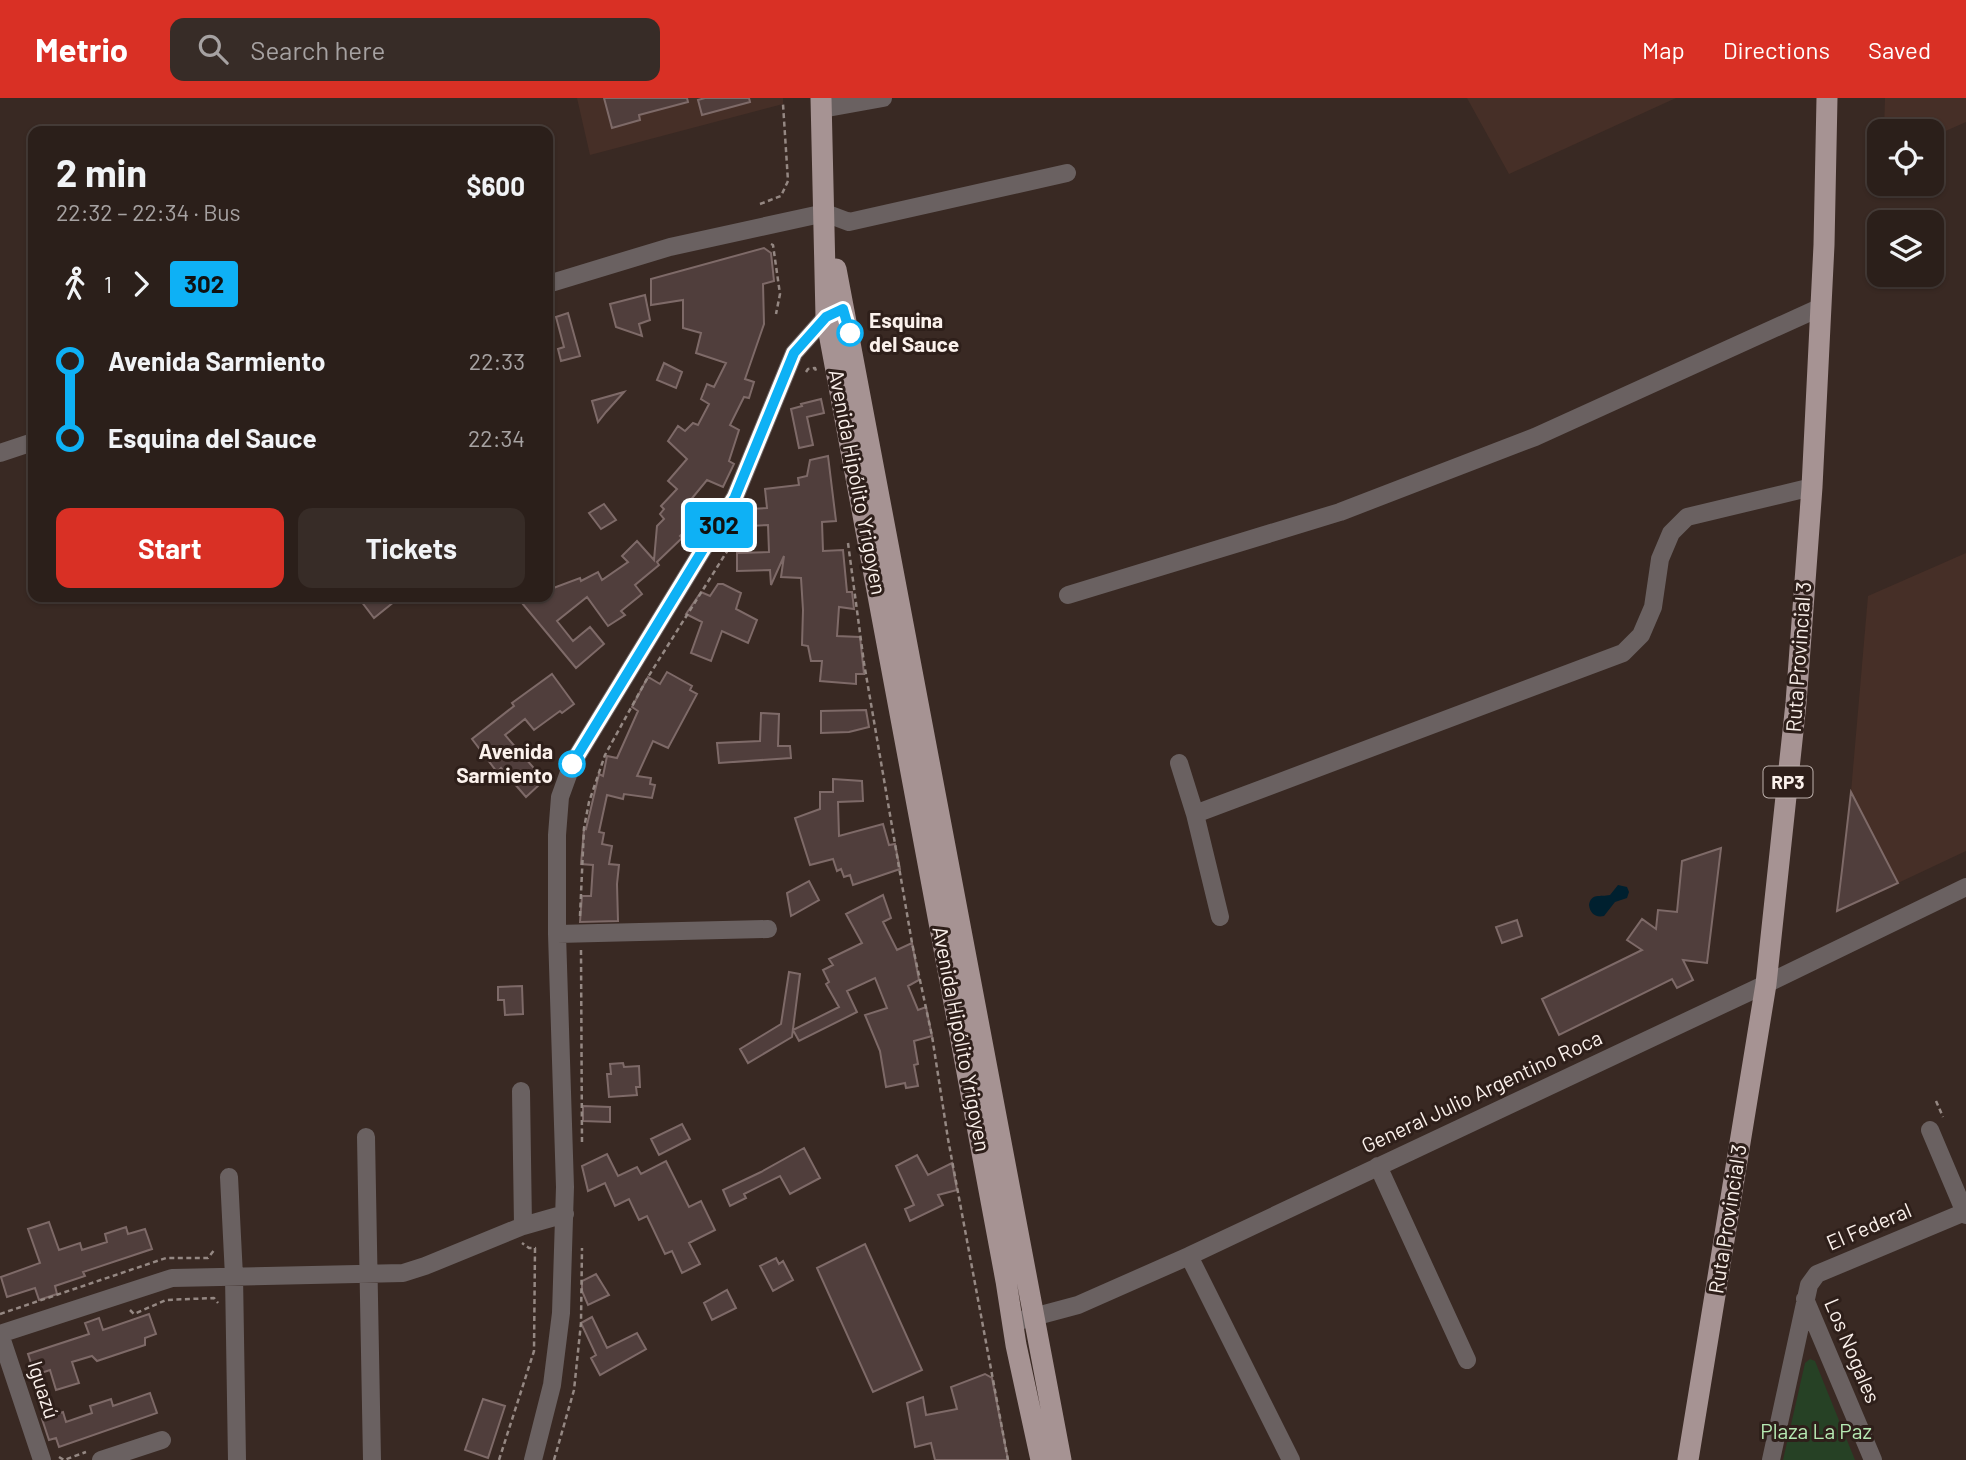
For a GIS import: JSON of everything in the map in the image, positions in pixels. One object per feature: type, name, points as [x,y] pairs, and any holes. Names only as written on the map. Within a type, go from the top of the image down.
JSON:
[{"type":"main road","name":"Ruta Provincial 3","points":[[1688,1460],[1766,984],[1796,703],[1812,487],[1824,245],[1827,98]]},
{"type":"main road","name":"Avenida Hipólito Yrigoyen","points":[[822,104],[825,213],[835,313],[1022,1320],[1041,1460]]},
{"type":"main road","name":"Avenida Hipólito Yrigoyen","points":[[1022,1320],[1061,1460]]},
{"type":"street","points":[[822,104],[883,98]]},
{"type":"street","points":[[553,282],[670,247],[825,213],[849,222],[1067,173]]},
{"type":"street","points":[[1068,595],[1340,512],[1535,437],[1819,308]]},
{"type":"street","points":[[533,1460],[552,1385],[561,1313],[565,1214],[556,934],[560,797],[566,776],[735,497],[794,353],[835,313]]},
{"type":"street","points":[[0,453],[28,444]]},
{"type":"street","points":[[1195,814],[1623,653],[1641,635],[1653,607],[1660,559],[1671,533],[1688,517],[1812,487]]},
{"type":"street","points":[[1179,763],[1195,814],[1220,917]]},
{"type":"street","name":"General Julio Argentino Roca","points":[[1022,1320],[1078,1305],[1189,1256],[1966,887]]},
{"type":"street","points":[[556,934],[768,929]]},
{"type":"street","points":[[520,1233],[521,1091]]},
{"type":"street","points":[[1930,1130],[1965,1213]]},
{"type":"street","points":[[366,1137],[372,1460]]},
{"type":"street","points":[[1378,1166],[1467,1360]]},
{"type":"street","points":[[229,1177],[234,1276],[237,1460]]},
{"type":"street","name":"El Federal","points":[[1805,1299],[1809,1285],[1817,1274],[1965,1213]]},
{"type":"street","points":[[0,1334],[172,1278],[403,1273],[520,1233],[565,1214]]},
{"type":"street","points":[[1189,1256],[1291,1460]]},
{"type":"street","points":[[1771,1460],[1805,1299]]},
{"type":"street","name":"Los Nogales","points":[[1805,1299],[1873,1460]]},
{"type":"street","name":"Iguazú","points":[[0,1334],[50,1458]]},
{"type":"street","points":[[96,1455],[162,1440]]},
{"type":"path","points":[[760,204],[782,196],[788,181],[783,104]]},
{"type":"path","points":[[765,240],[773,245],[780,294],[776,314]]},
{"type":"path","points":[[801,379],[808,369],[816,368],[817,379]]},
{"type":"path","points":[[582,1154],[580,883],[589,802],[620,725],[743,526],[754,497]]},
{"type":"path","points":[[847,533],[862,646],[912,943],[932,1036],[950,1151],[1008,1460]]},
{"type":"path","points":[[499,1460],[534,1351],[535,1248],[529,1248],[520,1233]]},
{"type":"path","points":[[0,1314],[166,1258],[208,1258],[219,1244]]},
{"type":"path","points":[[554,1460],[575,1390],[581,1323],[582,1247]]},
{"type":"path","points":[[127,1308],[134,1314],[166,1300],[214,1298],[219,1305]]},
{"type":"path","points":[[50,1458],[64,1460],[96,1455]]},
{"type":"shaded area","points":[[577,98],[783,98],[783,104],[590,155]]},
{"type":"shaded area","points":[[1467,98],[1676,98],[1509,174]]},
{"type":"shaded area","points":[[1885,98],[1966,98],[1966,122],[1944,132],[1944,119],[1884,119]]},
{"type":"shaded area","points":[[1966,553],[1966,851],[1898,883],[1851,792],[1868,596]]},
{"type":"green space","name":"Plaza La Paz","points":[[1810,1359],[1815,1361],[1855,1460],[1783,1460],[1805,1363]]},
{"type":"water","points":[[1618,885],[1627,887],[1627,898],[1615,902],[1604,916],[1594,914],[1589,905],[1592,899],[1610,895]]},
{"type":"building","points":[[604,98],[687,98],[688,102],[639,115],[640,120],[612,128]]},
{"type":"building","points":[[749,98],[750,102],[702,115],[698,100]]},
{"type":"building","points":[[764,248],[771,253],[774,281],[763,284],[764,324],[745,379],[754,382],[749,398],[744,397],[730,425],[739,430],[729,461],[734,464],[723,487],[707,480],[684,508],[696,520],[657,562],[659,565],[635,585],[642,594],[621,611],[625,615],[608,626],[587,597],[557,621],[573,641],[590,627],[604,644],[576,668],[521,602],[553,602],[553,588],[580,578],[581,581],[598,572],[602,580],[628,562],[622,556],[637,541],[654,560],[657,526],[664,519],[660,514],[664,509],[661,506],[677,489],[668,481],[687,459],[668,441],[678,426],[685,431],[693,423],[698,425],[709,404],[701,399],[707,384],[714,387],[726,363],[696,353],[701,333],[683,328],[683,300],[651,305],[651,279]]},
{"type":"building","points":[[645,295],[650,320],[639,324],[642,336],[616,327],[610,304]]},
{"type":"building","points":[[568,313],[580,356],[561,361],[558,349],[564,347],[556,317]]},
{"type":"building","points":[[664,363],[682,372],[676,388],[657,380]]},
{"type":"building","points":[[624,392],[606,412],[598,422],[592,401]]},
{"type":"building","points":[[821,399],[824,413],[807,417],[813,445],[799,448],[791,409]]},
{"type":"building","points":[[828,456],[836,521],[822,522],[823,551],[843,550],[847,592],[852,592],[854,609],[839,607],[837,636],[860,637],[864,674],[856,674],[856,684],[820,681],[822,661],[811,661],[808,646],[802,645],[801,578],[781,577],[784,556],[771,585],[770,570],[737,571],[737,553],[769,552],[768,525],[750,526],[750,509],[767,508],[765,489],[799,485],[798,478],[807,476],[810,460]]},
{"type":"building","points":[[604,504],[616,520],[601,529],[589,513]]},
{"type":"building","points":[[718,584],[741,593],[736,609],[757,620],[748,643],[722,631],[711,661],[691,653],[702,622],[686,614],[701,592],[710,596]]},
{"type":"building","points":[[362,602],[394,602],[374,618]]},
{"type":"building","points":[[667,672],[692,686],[690,690],[697,694],[668,748],[653,741],[637,776],[651,778],[650,784],[655,785],[652,798],[624,794],[623,799],[607,795],[599,832],[604,833],[602,844],[612,846],[609,864],[619,865],[618,921],[580,922],[582,896],[591,896],[593,865],[581,864],[584,828],[586,829],[599,774],[603,776],[607,756],[617,758],[638,711],[632,707],[648,677],[660,684]]},
{"type":"building","points":[[552,674],[574,704],[534,730],[525,719],[505,735],[539,774],[534,779],[539,785],[526,797],[501,768],[497,772],[472,739],[514,706],[512,703]]},
{"type":"building","points":[[866,710],[869,727],[849,732],[821,733],[821,711]]},
{"type":"building","points":[[761,713],[779,714],[778,746],[790,746],[791,758],[719,763],[717,743],[760,741]]},
{"type":"building","points":[[833,779],[862,781],[863,801],[838,802],[839,836],[883,824],[889,845],[895,844],[900,869],[853,885],[850,875],[844,877],[841,869],[837,871],[833,859],[810,865],[795,818],[820,809],[820,792],[833,792]]},
{"type":"building","points":[[1851,792],[1898,883],[1837,911],[1842,870]]},
{"type":"building","points":[[1721,848],[1707,963],[1683,960],[1693,980],[1677,988],[1672,979],[1559,1035],[1542,999],[1642,950],[1627,940],[1642,919],[1656,929],[1658,910],[1677,912],[1682,861]]},
{"type":"building","points":[[809,881],[819,900],[791,916],[787,893]]},
{"type":"building","points":[[883,895],[891,918],[883,922],[897,950],[912,943],[919,980],[908,986],[918,1010],[926,1007],[932,1036],[914,1041],[918,1064],[914,1065],[918,1086],[906,1088],[905,1083],[886,1087],[880,1051],[865,1015],[887,1008],[875,978],[847,991],[857,1012],[799,1041],[793,1030],[839,1007],[826,984],[829,982],[823,970],[833,965],[829,959],[862,943],[846,914]]},
{"type":"building","points":[[1517,920],[1522,936],[1502,943],[1496,927]]},
{"type":"building","points":[[789,972],[800,974],[792,1037],[748,1063],[740,1049],[781,1024]]},
{"type":"building","points":[[522,986],[523,1014],[505,1015],[504,1000],[498,1000],[498,987]]},
{"type":"building","points":[[623,1063],[624,1067],[639,1066],[640,1087],[636,1087],[637,1095],[609,1097],[607,1074],[611,1074],[610,1064]]},
{"type":"building","points":[[583,1106],[610,1107],[610,1122],[583,1121]]},
{"type":"building","points":[[682,1124],[690,1139],[659,1155],[651,1139]]},
{"type":"building","points":[[804,1148],[820,1178],[790,1194],[780,1176],[744,1194],[746,1198],[730,1206],[723,1190]]},
{"type":"building","points":[[607,1154],[618,1176],[637,1167],[641,1174],[666,1161],[689,1207],[701,1201],[715,1230],[689,1243],[700,1264],[682,1273],[672,1251],[665,1254],[647,1216],[639,1220],[629,1199],[615,1206],[605,1183],[588,1191],[582,1166]]},
{"type":"building","points":[[917,1155],[928,1175],[952,1163],[957,1190],[938,1195],[943,1205],[910,1221],[905,1209],[914,1205],[896,1166]]},
{"type":"building","points":[[49,1222],[59,1250],[80,1243],[82,1250],[107,1242],[105,1234],[126,1227],[128,1234],[145,1229],[152,1249],[83,1272],[85,1276],[55,1286],[57,1294],[39,1300],[35,1288],[7,1297],[1,1277],[40,1263],[28,1229]]},
{"type":"building","points":[[865,1244],[922,1370],[873,1392],[817,1268]]},
{"type":"building","points":[[776,1258],[779,1264],[783,1261],[793,1280],[773,1291],[760,1266]]},
{"type":"building","points":[[596,1274],[609,1295],[588,1305],[582,1291],[582,1281]]},
{"type":"building","points":[[727,1290],[736,1308],[712,1320],[704,1303]]},
{"type":"building","points":[[149,1314],[156,1334],[145,1338],[145,1345],[97,1361],[92,1356],[72,1362],[79,1383],[56,1390],[50,1370],[35,1375],[28,1354],[89,1334],[85,1323],[99,1318],[103,1330]]},
{"type":"building","points":[[592,1317],[607,1348],[637,1333],[646,1349],[600,1375],[591,1358],[596,1355],[581,1323]]},
{"type":"building","points":[[985,1374],[992,1378],[1008,1460],[935,1460],[931,1443],[915,1447],[907,1403],[923,1397],[926,1415],[957,1409],[951,1387]]},
{"type":"building","points":[[150,1393],[157,1413],[59,1447],[56,1438],[49,1440],[42,1419],[63,1412],[66,1422],[92,1413],[90,1406],[111,1399],[113,1406]]},
{"type":"building","points":[[483,1399],[505,1406],[488,1458],[465,1450]]},
{"type":"bus line","name":"302","points":[[572,764],[735,497],[794,353],[826,317],[843,309],[850,333]]},
{"type":"place","name":"Esquina del Sauce","points":[[850,333]]},
{"type":"place","name":"Avenida Sarmiento","points":[[572,764]]}]
